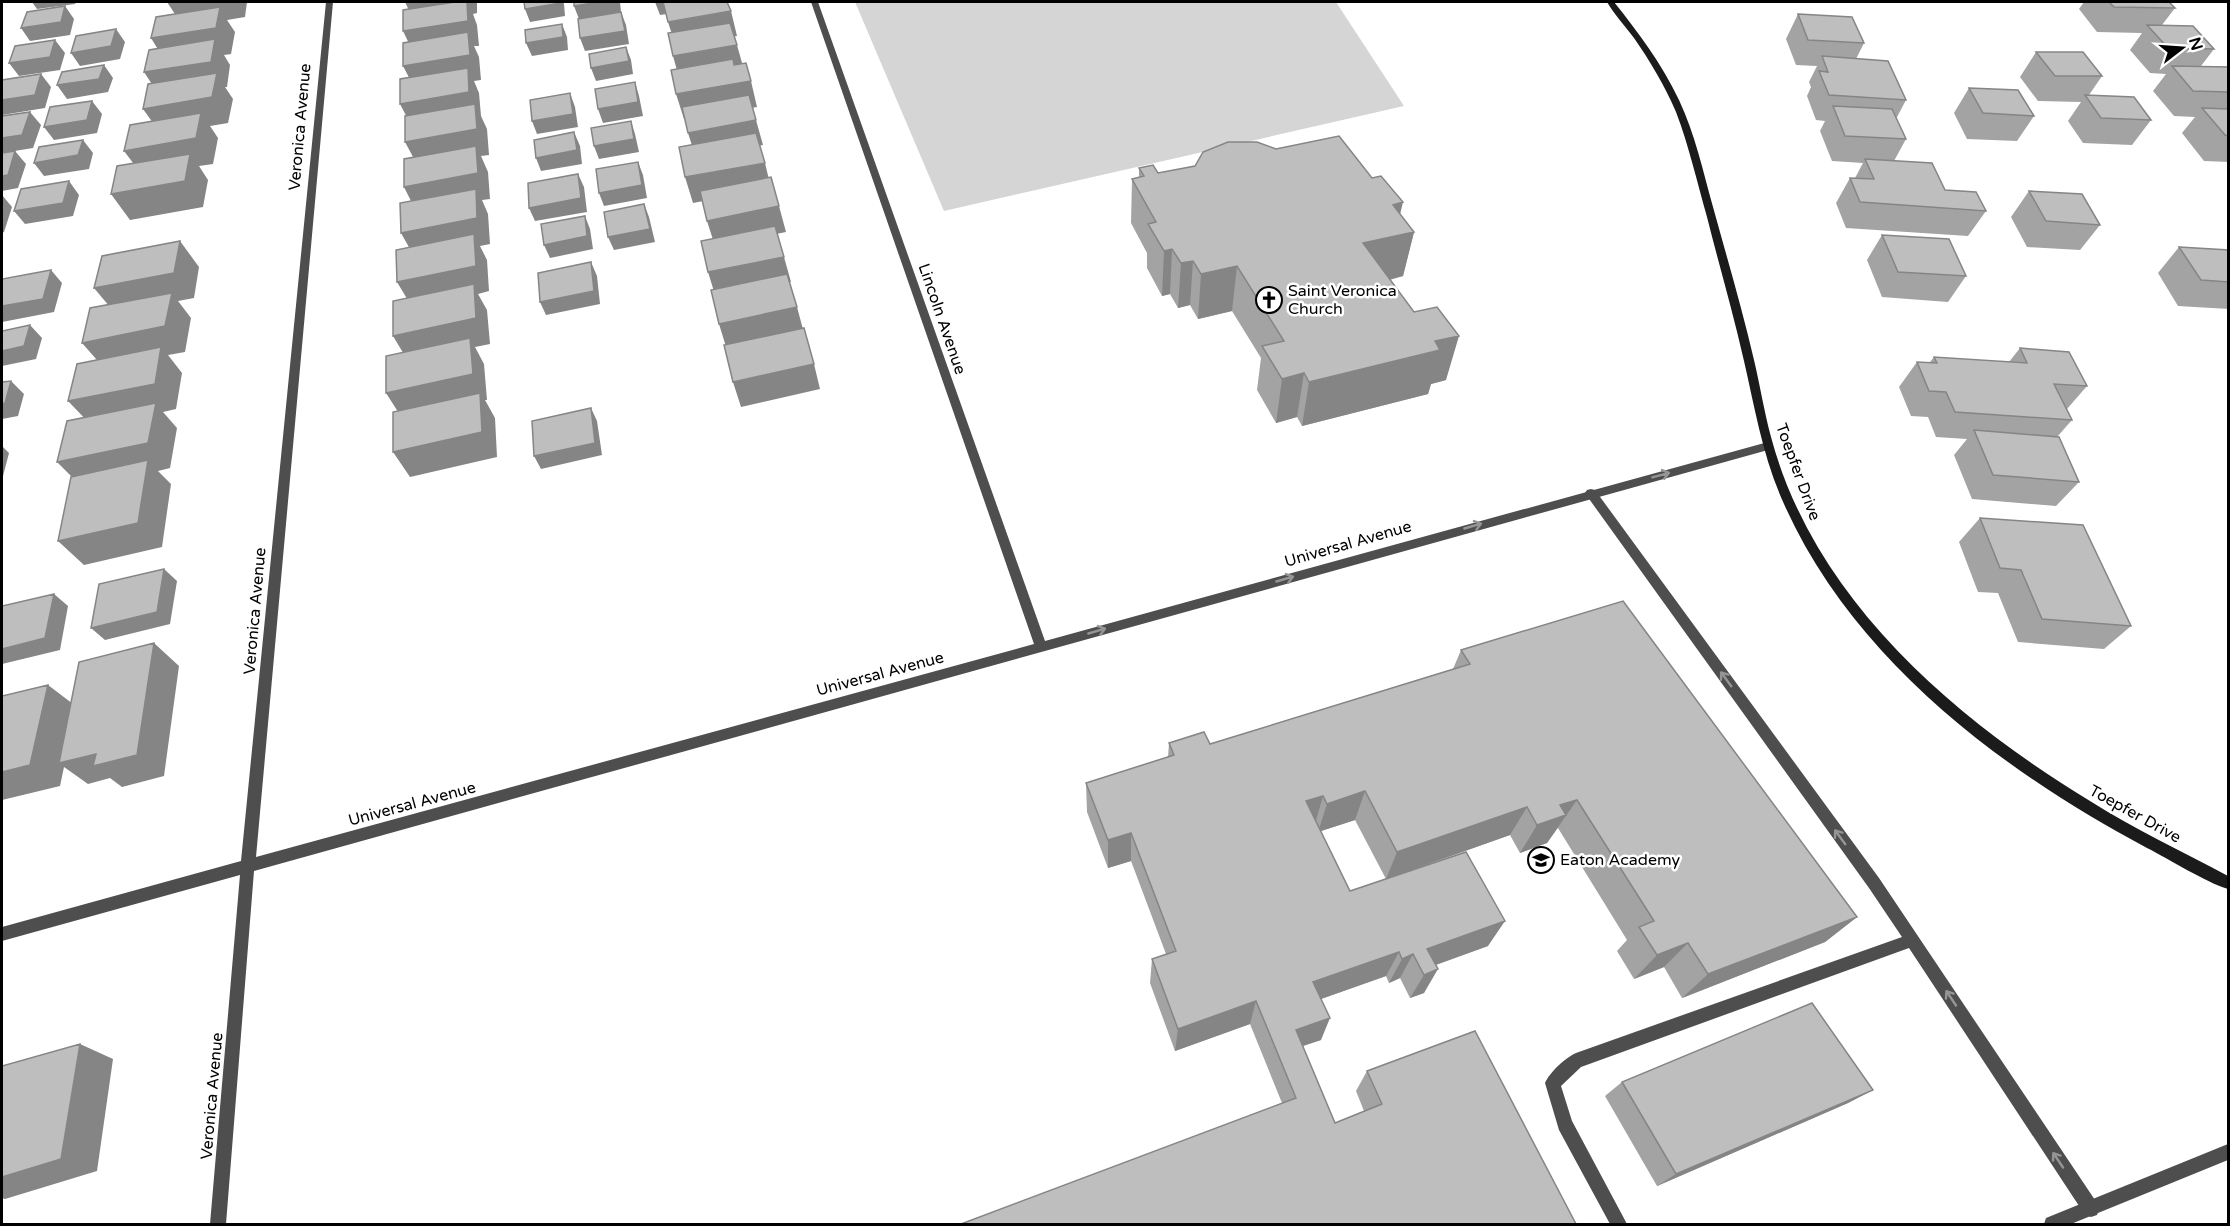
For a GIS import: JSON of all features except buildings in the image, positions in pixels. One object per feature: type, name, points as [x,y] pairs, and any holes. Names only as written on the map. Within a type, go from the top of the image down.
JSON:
[{"type":"street","name":"Veronica Avenue","points":[[218,1224],[248,866],[329,2]]},
{"type":"street","name":"Lincoln Avenue","points":[[814,2],[1041,646]]},
{"type":"street","name":"Toepfer Drive","points":[[1610,2],[1645,46],[1675,101],[1696,161],[1720,247],[1768,446],[1795,521],[1826,573],[1876,638],[1918,679],[1986,738],[2028,770],[2087,807],[2229,883]]},
{"type":"street","name":"Universal Avenue","points":[[2,934],[1768,446]]},
{"type":"street","points":[[1591,494],[1867,874],[2091,1209]]},
{"type":"street","points":[[1619,1224],[1565,1124],[1553,1083],[1576,1061],[1912,940]]},
{"type":"street","points":[[2052,1224],[2229,1152]]},
{"type":"shaded area","points":[[855,2],[1336,2],[1404,106],[944,211]]},
{"type":"place","name":"Saint Veronica Church","points":[[1269,300]]},
{"type":"place","name":"Eaton Academy","points":[[1541,860]]}]
